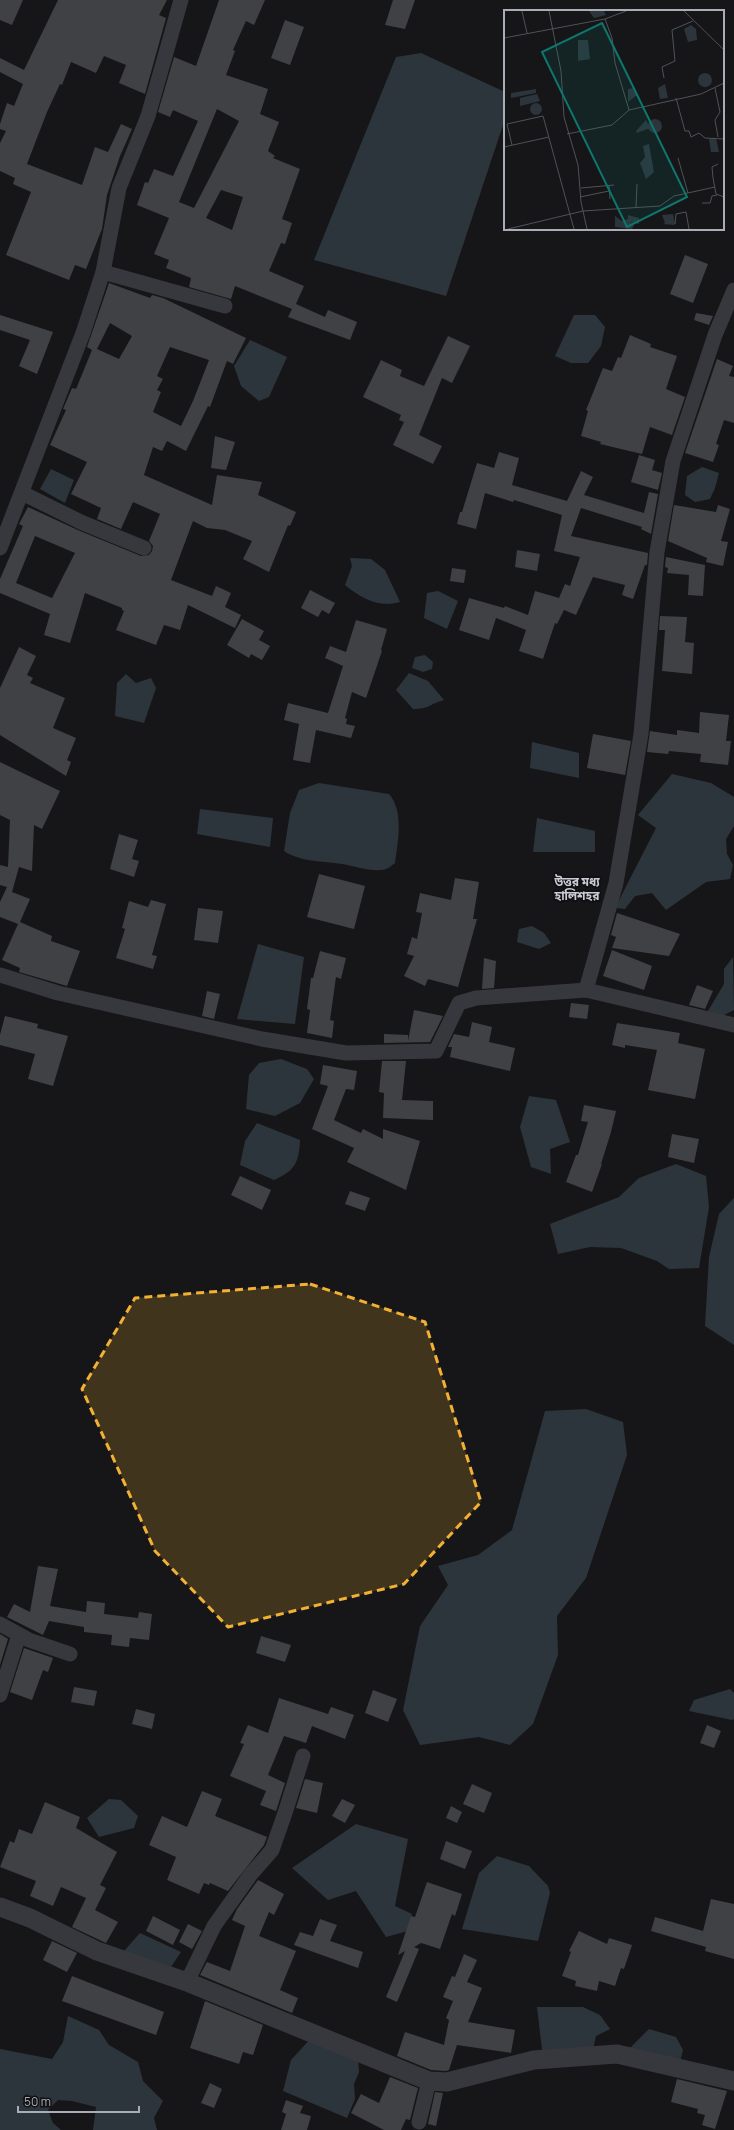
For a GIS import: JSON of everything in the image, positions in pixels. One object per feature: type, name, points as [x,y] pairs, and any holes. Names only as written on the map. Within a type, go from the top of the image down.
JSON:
[{"type":"street","points":[[0,548],[83,333],[103,272],[119,188],[148,116],[182,0]]},
{"type":"street","points":[[103,272],[224,306]]},
{"type":"street","points":[[586,990],[616,883],[641,734],[657,552],[673,461],[715,335],[734,290]]},
{"type":"street","points":[[22,493],[83,522],[144,548]]},
{"type":"street","points":[[0,974],[58,993],[262,1039],[346,1054],[436,1051],[459,1003],[476,998],[586,990],[734,1025]]},
{"type":"street","points":[[0,1624],[19,1635],[70,1654]]},
{"type":"street","points":[[0,1692],[19,1635]]},
{"type":"street","points":[[187,1982],[214,1926],[250,1874],[272,1850],[286,1814],[303,1756]]},
{"type":"street","points":[[0,1907],[30,1918],[96,1952],[187,1982],[429,2081],[447,2082],[534,2060],[617,2054],[734,2081]]},
{"type":"street","points":[[419,2122],[429,2081]]},
{"type":"highlighted area","points":[[310,1284],[425,1322],[481,1502],[404,1584],[228,1627],[155,1551],[82,1389],[135,1298]]},
{"type":"shaded area","points":[[421,53],[504,92],[504,122],[446,296],[314,260],[396,57]]},
{"type":"shaded area","points":[[574,315],[595,315],[605,327],[601,346],[588,363],[571,363],[555,356]]},
{"type":"shaded area","points":[[250,340],[287,357],[269,397],[259,401],[241,386],[234,366]]},
{"type":"shaded area","points":[[702,467],[719,473],[710,499],[695,502],[685,495],[687,476]]},
{"type":"shaded area","points":[[51,469],[74,480],[65,503],[40,489]]},
{"type":"shaded area","points":[[350,558],[371,559],[385,570],[400,602],[385,604],[371,601],[345,585],[352,566]]},
{"type":"shaded area","points":[[438,591],[458,601],[447,629],[424,618],[427,593]]},
{"type":"shaded area","points":[[425,655],[433,662],[432,669],[423,672],[412,668],[415,657]]},
{"type":"shaded area","points":[[409,673],[428,681],[444,700],[426,707],[413,709],[396,690]]},
{"type":"shaded area","points":[[126,674],[136,683],[151,678],[156,688],[144,723],[115,716],[117,683]]},
{"type":"shaded area","points":[[532,742],[579,753],[579,778],[530,768]]},
{"type":"shaded area","points":[[672,774],[711,783],[734,797],[734,826],[726,839],[727,854],[733,865],[730,879],[706,882],[666,910],[652,893],[635,896],[625,909],[615,908],[656,828],[638,815]]},
{"type":"shaded area","points":[[319,783],[389,794],[397,809],[399,827],[395,863],[389,868],[372,870],[304,859],[290,855],[284,851],[290,813],[299,790]]},
{"type":"shaded area","points":[[200,809],[273,818],[270,847],[197,834]]},
{"type":"shaded area","points":[[537,818],[595,831],[595,852],[533,852]]},
{"type":"shaded area","points":[[532,926],[544,933],[551,943],[539,949],[517,942],[519,929]]},
{"type":"shaded area","points":[[258,944],[304,957],[295,1024],[237,1019]]},
{"type":"shaded area","points":[[733,957],[734,1010],[720,1017],[705,1016],[724,984],[724,969]]},
{"type":"shaded area","points":[[281,1059],[307,1069],[314,1079],[300,1103],[275,1116],[246,1109],[249,1075],[259,1063]]},
{"type":"shaded area","points":[[529,1096],[556,1100],[570,1142],[550,1149],[551,1174],[531,1167],[520,1127]]},
{"type":"shaded area","points":[[257,1123],[300,1140],[297,1160],[294,1165],[287,1173],[274,1180],[240,1165],[245,1141]]},
{"type":"shaded area","points":[[676,1164],[706,1176],[709,1207],[699,1268],[669,1269],[657,1261],[621,1248],[590,1247],[558,1254],[550,1224],[619,1197],[639,1178]]},
{"type":"shaded area","points":[[734,1198],[734,1345],[705,1326],[709,1257],[719,1214]]},
{"type":"shaded area","points":[[586,1409],[623,1422],[627,1455],[586,1578],[557,1616],[558,1655],[533,1724],[510,1745],[479,1737],[420,1745],[403,1710],[420,1626],[448,1585],[438,1566],[478,1555],[512,1530],[545,1411]]},
{"type":"shaded area","points":[[730,1689],[734,1693],[734,1719],[732,1720],[689,1711],[694,1700]]},
{"type":"shaded area","points":[[109,1799],[121,1800],[138,1816],[134,1828],[99,1837],[87,1818]]},
{"type":"shaded area","points":[[356,1824],[408,1839],[395,1906],[412,1914],[408,1931],[386,1937],[356,1891],[328,1900],[292,1868]]},
{"type":"shaded area","points":[[497,1856],[529,1866],[548,1886],[550,1893],[538,1941],[462,1929],[479,1873]]},
{"type":"shaded area","points":[[140,1933],[181,1952],[169,1970],[123,1952]]},
{"type":"shaded area","points":[[537,2007],[583,2007],[600,2015],[610,2029],[596,2036],[593,2049],[542,2050]]},
{"type":"shaded area","points":[[68,2016],[99,2030],[109,2045],[138,2062],[143,2081],[163,2101],[154,2118],[157,2130],[93,2130],[96,2107],[72,2101],[58,2100],[48,2110],[53,2123],[61,2130],[0,2130],[0,2049],[52,2059],[63,2042]]},
{"type":"shaded area","points":[[649,2029],[676,2037],[683,2050],[680,2062],[630,2048]]},
{"type":"shaded area","points":[[312,2037],[358,2059],[359,2072],[354,2084],[355,2099],[347,2118],[283,2091],[291,2060]]},
{"type":"building","points":[[0,0],[23,0],[12,25],[0,20]]},
{"type":"building","points":[[58,0],[167,0],[159,15],[166,18],[145,94],[119,83],[126,65],[104,56],[96,73],[71,62],[62,85],[60,84],[47,112],[27,164],[82,185],[95,147],[108,152],[121,124],[132,129],[120,156],[107,195],[102,229],[86,269],[75,265],[69,280],[6,255],[31,192],[13,184],[15,178],[0,171],[0,143],[6,131],[0,129],[0,124],[7,103],[14,106],[23,84],[0,72],[0,58],[24,70]]},
{"type":"building","points":[[219,0],[265,0],[254,25],[246,21],[233,50],[235,51],[226,75],[268,89],[260,114],[279,122],[268,151],[275,156],[273,158],[300,169],[282,219],[292,223],[285,244],[281,243],[269,271],[304,286],[296,304],[325,317],[328,310],[357,322],[350,340],[288,317],[292,309],[235,286],[231,299],[189,287],[191,278],[166,268],[169,260],[154,254],[169,218],[137,205],[145,182],[148,183],[154,169],[173,176],[198,121],[173,110],[170,117],[158,112],[174,57],[196,66]],"holes":[[[217,109],[239,121],[194,208],[179,202]],[[221,190],[243,197],[232,230],[206,218]]]},
{"type":"building","points":[[393,0],[415,0],[405,29],[385,25]]},
{"type":"building","points":[[285,20],[304,27],[290,65],[271,58]]},
{"type":"building","points":[[685,255],[708,264],[693,303],[670,294]]},
{"type":"building","points":[[109,283],[150,298],[152,295],[163,298],[246,338],[233,364],[227,361],[210,407],[208,406],[186,451],[167,441],[162,451],[153,447],[144,475],[212,505],[217,475],[262,482],[258,495],[296,512],[290,526],[288,525],[269,572],[243,559],[252,541],[225,530],[207,528],[193,521],[171,580],[212,596],[216,586],[231,593],[225,607],[241,615],[235,628],[188,605],[180,630],[164,625],[156,645],[116,630],[124,611],[122,608],[85,593],[70,643],[44,635],[50,614],[0,593],[0,579],[23,526],[19,524],[28,507],[80,531],[141,556],[149,555],[152,551],[153,546],[149,541],[160,514],[133,502],[121,529],[97,519],[101,508],[71,494],[87,462],[50,445],[66,410],[63,409],[72,388],[76,389],[92,350],[87,347]],"holes":[[[110,323],[132,336],[119,359],[97,349]],[[170,347],[209,360],[193,401],[181,426],[153,412],[161,392],[157,390],[163,379],[157,376]],[[35,536],[75,553],[52,598],[16,583]]]},
{"type":"building","points":[[696,313],[713,316],[709,325],[694,320]]},
{"type":"building","points":[[0,315],[53,332],[37,374],[19,366],[30,340],[0,330]]},
{"type":"building","points":[[630,335],[651,344],[650,347],[677,356],[666,389],[685,397],[672,435],[650,427],[642,454],[600,444],[601,442],[581,436],[588,411],[586,410],[603,368],[612,371],[618,357],[621,358]]},
{"type":"building","points":[[448,336],[470,346],[452,383],[442,378],[419,435],[442,446],[433,464],[393,445],[404,422],[399,420],[401,415],[363,397],[381,360],[402,370],[400,376],[424,386]]},
{"type":"building","points":[[717,359],[733,366],[729,376],[734,377],[734,423],[724,420],[716,444],[719,445],[713,462],[685,453]]},
{"type":"building","points":[[215,436],[235,442],[226,470],[211,468]]},
{"type":"building","points":[[499,452],[519,458],[512,485],[567,501],[581,471],[593,477],[584,495],[644,513],[649,492],[658,494],[651,534],[641,529],[642,527],[581,508],[571,536],[648,553],[647,565],[645,565],[633,599],[622,595],[625,585],[593,577],[576,615],[564,610],[557,624],[555,623],[543,659],[519,651],[526,630],[496,618],[489,640],[459,630],[469,598],[504,608],[505,606],[528,615],[535,591],[559,598],[565,584],[570,586],[580,557],[554,551],[562,515],[514,500],[513,502],[485,493],[476,529],[457,524],[477,463],[494,468]]},
{"type":"building","points":[[639,455],[655,460],[652,470],[662,473],[658,490],[631,482]]},
{"type":"building","points":[[674,505],[716,512],[718,505],[730,509],[721,541],[728,542],[723,566],[706,562],[707,558],[668,541]]},
{"type":"building","points":[[517,550],[540,554],[537,571],[515,567]]},
{"type":"building","points":[[666,557],[705,565],[703,596],[688,595],[689,575],[667,573],[668,568],[665,567]]},
{"type":"building","points":[[452,568],[466,570],[464,583],[450,581]]},
{"type":"building","points":[[310,590],[335,603],[329,614],[322,610],[318,617],[301,608]]},
{"type":"building","points":[[660,616],[687,617],[685,642],[694,643],[692,674],[662,671],[665,630],[659,630]]},
{"type":"building","points":[[242,619],[264,631],[259,640],[270,646],[262,660],[251,654],[249,658],[227,645]]},
{"type":"building","points":[[356,620],[387,629],[382,651],[366,698],[352,692],[345,718],[347,719],[346,724],[355,726],[351,738],[316,730],[310,763],[293,760],[299,724],[284,720],[288,703],[328,713],[343,666],[325,658],[330,646],[346,652]]},
{"type":"building","points":[[19,647],[36,656],[27,675],[33,678],[30,683],[65,698],[53,728],[76,738],[67,760],[71,762],[66,776],[0,735],[0,688]]},
{"type":"building","points":[[700,712],[729,715],[726,741],[731,741],[728,765],[700,762],[701,754],[669,751],[668,754],[647,752],[650,731],[677,735],[677,730],[699,733]]},
{"type":"building","points":[[593,734],[631,741],[625,775],[587,768]]},
{"type":"building","points":[[0,762],[60,791],[42,829],[34,825],[32,871],[19,867],[12,892],[30,899],[20,922],[52,936],[51,941],[80,951],[67,986],[19,972],[20,968],[2,960],[18,924],[0,917],[0,902],[7,887],[0,885],[0,865],[8,867],[10,820],[0,815]]},
{"type":"building","points":[[119,834],[138,840],[132,859],[139,861],[134,877],[110,869]]},
{"type":"building","points":[[319,874],[365,886],[354,929],[307,917]]},
{"type":"building","points":[[455,878],[479,882],[473,919],[477,919],[458,987],[428,979],[425,986],[404,976],[414,956],[407,954],[412,937],[417,939],[422,913],[416,912],[420,893],[451,900]]},
{"type":"building","points":[[151,900],[166,904],[152,955],[157,956],[153,969],[116,958],[125,929],[122,928],[129,901],[148,907]]},
{"type":"building","points":[[198,908],[223,911],[218,943],[194,940]]},
{"type":"building","points":[[617,913],[680,934],[669,956],[612,948],[616,937],[611,935]]},
{"type":"building","points":[[612,950],[652,966],[644,990],[603,976]]},
{"type":"building","points":[[320,951],[346,958],[341,979],[336,977],[330,1020],[334,1021],[332,1038],[307,1033],[310,1010],[307,1009],[311,978],[313,978]]},
{"type":"building","points":[[484,958],[496,961],[494,988],[482,989]]},
{"type":"building","points":[[697,985],[713,991],[705,1009],[689,1005]]},
{"type":"building","points":[[207,991],[220,994],[214,1019],[202,1016]]},
{"type":"building","points":[[571,1003],[589,1005],[587,1019],[569,1017]]},
{"type":"building","points":[[414,1010],[443,1016],[430,1042],[384,1043],[384,1034],[408,1035],[408,1041]]},
{"type":"building","points":[[5,1016],[38,1024],[37,1028],[68,1036],[53,1086],[28,1079],[35,1054],[0,1045],[0,1035]]},
{"type":"building","points":[[472,1022],[492,1027],[489,1042],[515,1048],[510,1071],[450,1057],[452,1047],[448,1047],[454,1034],[469,1037]]},
{"type":"building","points":[[617,1023],[680,1033],[678,1043],[705,1049],[695,1099],[648,1090],[657,1050],[625,1045],[625,1048],[612,1045]]},
{"type":"building","points":[[382,1061],[406,1061],[402,1100],[433,1101],[433,1120],[383,1118],[384,1093],[379,1092]]},
{"type":"building","points":[[323,1065],[357,1071],[354,1090],[346,1089],[334,1120],[361,1133],[363,1129],[383,1139],[383,1129],[420,1141],[406,1190],[347,1162],[354,1148],[312,1129],[328,1086],[320,1084]]},
{"type":"building","points":[[584,1105],[616,1111],[602,1164],[592,1192],[566,1182],[576,1155],[578,1155],[588,1122],[581,1121]]},
{"type":"building","points":[[672,1134],[699,1139],[694,1163],[668,1157]]},
{"type":"building","points":[[240,1176],[271,1190],[262,1210],[231,1195]]},
{"type":"building","points":[[350,1191],[370,1198],[365,1211],[345,1204]]},
{"type":"building","points":[[38,1566],[58,1569],[50,1606],[86,1612],[87,1601],[105,1603],[104,1614],[138,1618],[139,1612],[152,1614],[149,1640],[130,1638],[129,1647],[111,1645],[112,1635],[84,1632],[84,1627],[49,1621],[43,1635],[7,1617],[14,1604],[30,1612]]},
{"type":"building","points":[[0,1634],[8,1639],[0,1665]]},
{"type":"building","points":[[261,1636],[291,1645],[285,1662],[256,1653]]},
{"type":"building","points":[[24,1648],[53,1658],[48,1672],[43,1670],[32,1700],[10,1692]]},
{"type":"building","points":[[74,1687],[97,1691],[94,1706],[71,1702]]},
{"type":"building","points":[[373,1690],[397,1699],[388,1722],[365,1713]]},
{"type":"building","points":[[279,1698],[328,1714],[331,1707],[354,1715],[345,1739],[312,1726],[306,1743],[284,1736],[268,1775],[285,1783],[276,1811],[260,1805],[266,1791],[230,1776],[244,1744],[240,1743],[248,1725],[268,1733]]},
{"type":"building","points":[[136,1709],[155,1714],[152,1729],[132,1724]]},
{"type":"building","points":[[707,1725],[721,1731],[714,1748],[700,1743]]},
{"type":"building","points":[[305,1779],[323,1783],[317,1813],[296,1808]]},
{"type":"building","points":[[472,1784],[492,1793],[484,1813],[463,1804]]},
{"type":"building","points":[[202,1791],[222,1799],[215,1816],[267,1837],[264,1845],[228,1891],[210,1883],[209,1885],[204,1883],[199,1894],[167,1880],[176,1857],[149,1845],[162,1816],[187,1827]]},
{"type":"building","points":[[342,1799],[355,1805],[345,1823],[332,1816]]},
{"type":"building","points":[[45,1802],[80,1817],[76,1828],[117,1852],[100,1885],[106,1888],[95,1910],[118,1922],[106,1943],[72,1927],[86,1898],[61,1887],[53,1906],[30,1896],[36,1881],[0,1867],[10,1841],[14,1843],[19,1829],[32,1834]]},
{"type":"building","points":[[451,1806],[462,1812],[457,1823],[446,1818]]},
{"type":"building","points":[[446,1841],[472,1851],[465,1869],[440,1859]]},
{"type":"building","points":[[258,1880],[284,1894],[274,1915],[269,1912],[259,1936],[296,1951],[280,1990],[298,1998],[292,2013],[200,1975],[207,1962],[230,1971],[245,1926],[232,1920],[237,1909]]},
{"type":"building","points":[[427,1882],[462,1894],[455,1916],[452,1914],[440,1949],[421,1943],[414,1947],[419,1949],[397,2002],[386,1997],[405,1951],[398,1955],[411,1916],[415,1917]]},
{"type":"building","points":[[711,1899],[734,1904],[734,1959],[705,1951],[706,1947],[651,1931],[655,1917],[703,1931]]},
{"type":"building","points":[[153,1916],[180,1930],[173,1945],[146,1931]]},
{"type":"building","points":[[320,1919],[337,1925],[330,1941],[363,1952],[358,1968],[294,1945],[300,1932],[313,1936]]},
{"type":"building","points":[[188,1924],[202,1931],[192,1949],[179,1942]]},
{"type":"building","points":[[579,1931],[607,1944],[609,1938],[632,1945],[624,1969],[621,1968],[615,1986],[599,1981],[597,1991],[575,1986],[576,1981],[562,1976],[571,1952],[569,1951]]},
{"type":"building","points":[[52,1941],[77,1953],[67,1972],[43,1960]]},
{"type":"building","points":[[464,1954],[477,1960],[467,1982],[482,1988],[468,2022],[515,2030],[511,2053],[457,2045],[449,2070],[446,2071],[431,2070],[397,2056],[405,2032],[444,2045],[449,2020],[446,2018],[453,2001],[443,1997],[452,1976],[455,1977]]},
{"type":"building","points":[[72,1976],[164,2012],[156,2035],[62,2001]]},
{"type":"building","points":[[205,2001],[263,2025],[253,2055],[243,2052],[239,2064],[190,2048]]},
{"type":"building","points":[[390,2077],[418,2088],[410,2120],[406,2119],[401,2130],[384,2130],[351,2113],[361,2094],[379,2103]]},
{"type":"building","points":[[677,2079],[727,2091],[715,2129],[702,2125],[705,2115],[697,2113],[698,2109],[671,2102]]},
{"type":"building","points":[[210,2083],[222,2089],[214,2108],[201,2103]]},
{"type":"building","points":[[435,2092],[443,2093],[436,2126],[428,2124]]},
{"type":"building","points":[[286,2100],[303,2106],[300,2113],[311,2116],[307,2130],[281,2130],[286,2114],[282,2112]]},
{"type":"district","name":"উত্তর মধ্য হালিশহর","points":[[577,889]]}]
